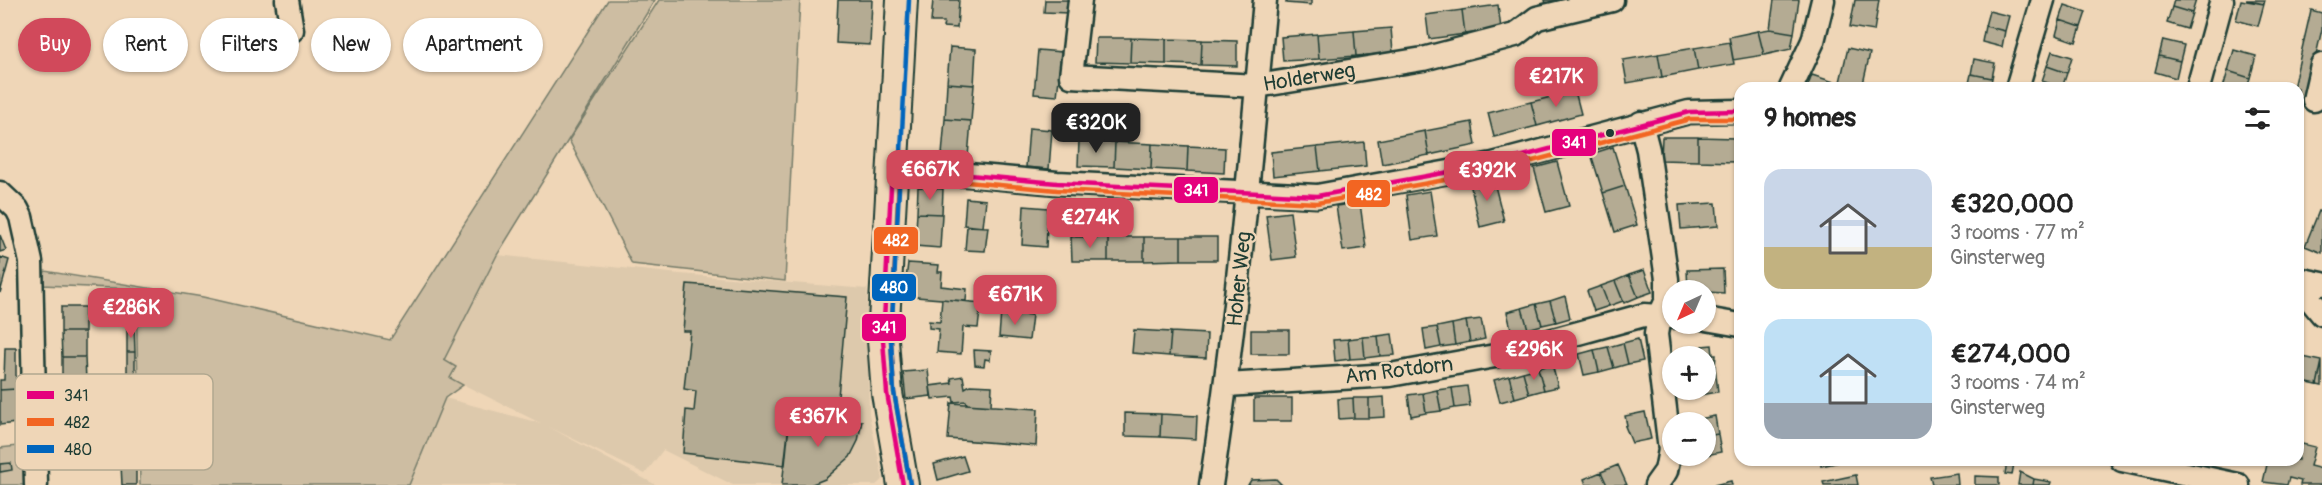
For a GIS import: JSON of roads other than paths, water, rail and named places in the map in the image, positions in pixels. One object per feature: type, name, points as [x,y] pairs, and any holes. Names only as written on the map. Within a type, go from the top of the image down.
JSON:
[{"type":"main road","points":[[902,0],[883,340],[893,434],[903,485]]},
{"type":"street","points":[[286,0],[290,18]]},
{"type":"street","name":"Holderweg","points":[[1080,0],[1071,76],[1257,86],[1422,59],[1515,35],[1538,18],[1612,0]]},
{"type":"street","name":"Hoher Weg","points":[[1211,485],[1227,385],[1248,194],[1264,0]]},
{"type":"street","points":[[1794,82],[1813,41],[1823,0]]},
{"type":"street","points":[[2019,82],[2043,0]]},
{"type":"street","points":[[2200,82],[2222,0]]},
{"type":"street","points":[[2314,100],[2322,65]]},
{"type":"street","points":[[892,168],[1057,183],[1317,196],[1420,179],[1531,155],[1641,123],[1689,112],[1734,111]]},
{"type":"street","points":[[1641,123],[1648,150],[1667,280]]},
{"type":"street","points":[[0,193],[16,209],[21,218],[31,262],[34,374]]},
{"type":"street","points":[[2304,280],[2322,284]]},
{"type":"street","points":[[2304,292],[2322,314]]},
{"type":"street","name":"Am Rotdorn","points":[[1227,385],[1390,375],[1495,356],[1644,315],[1662,317]]},
{"type":"street","points":[[1716,321],[1734,324]]},
{"type":"street","points":[[1662,324],[1656,334],[1670,450],[1665,480]]},
{"type":"street","points":[[2150,466],[2238,485]]},
{"type":"street","points":[[36,470],[36,485]]}]
